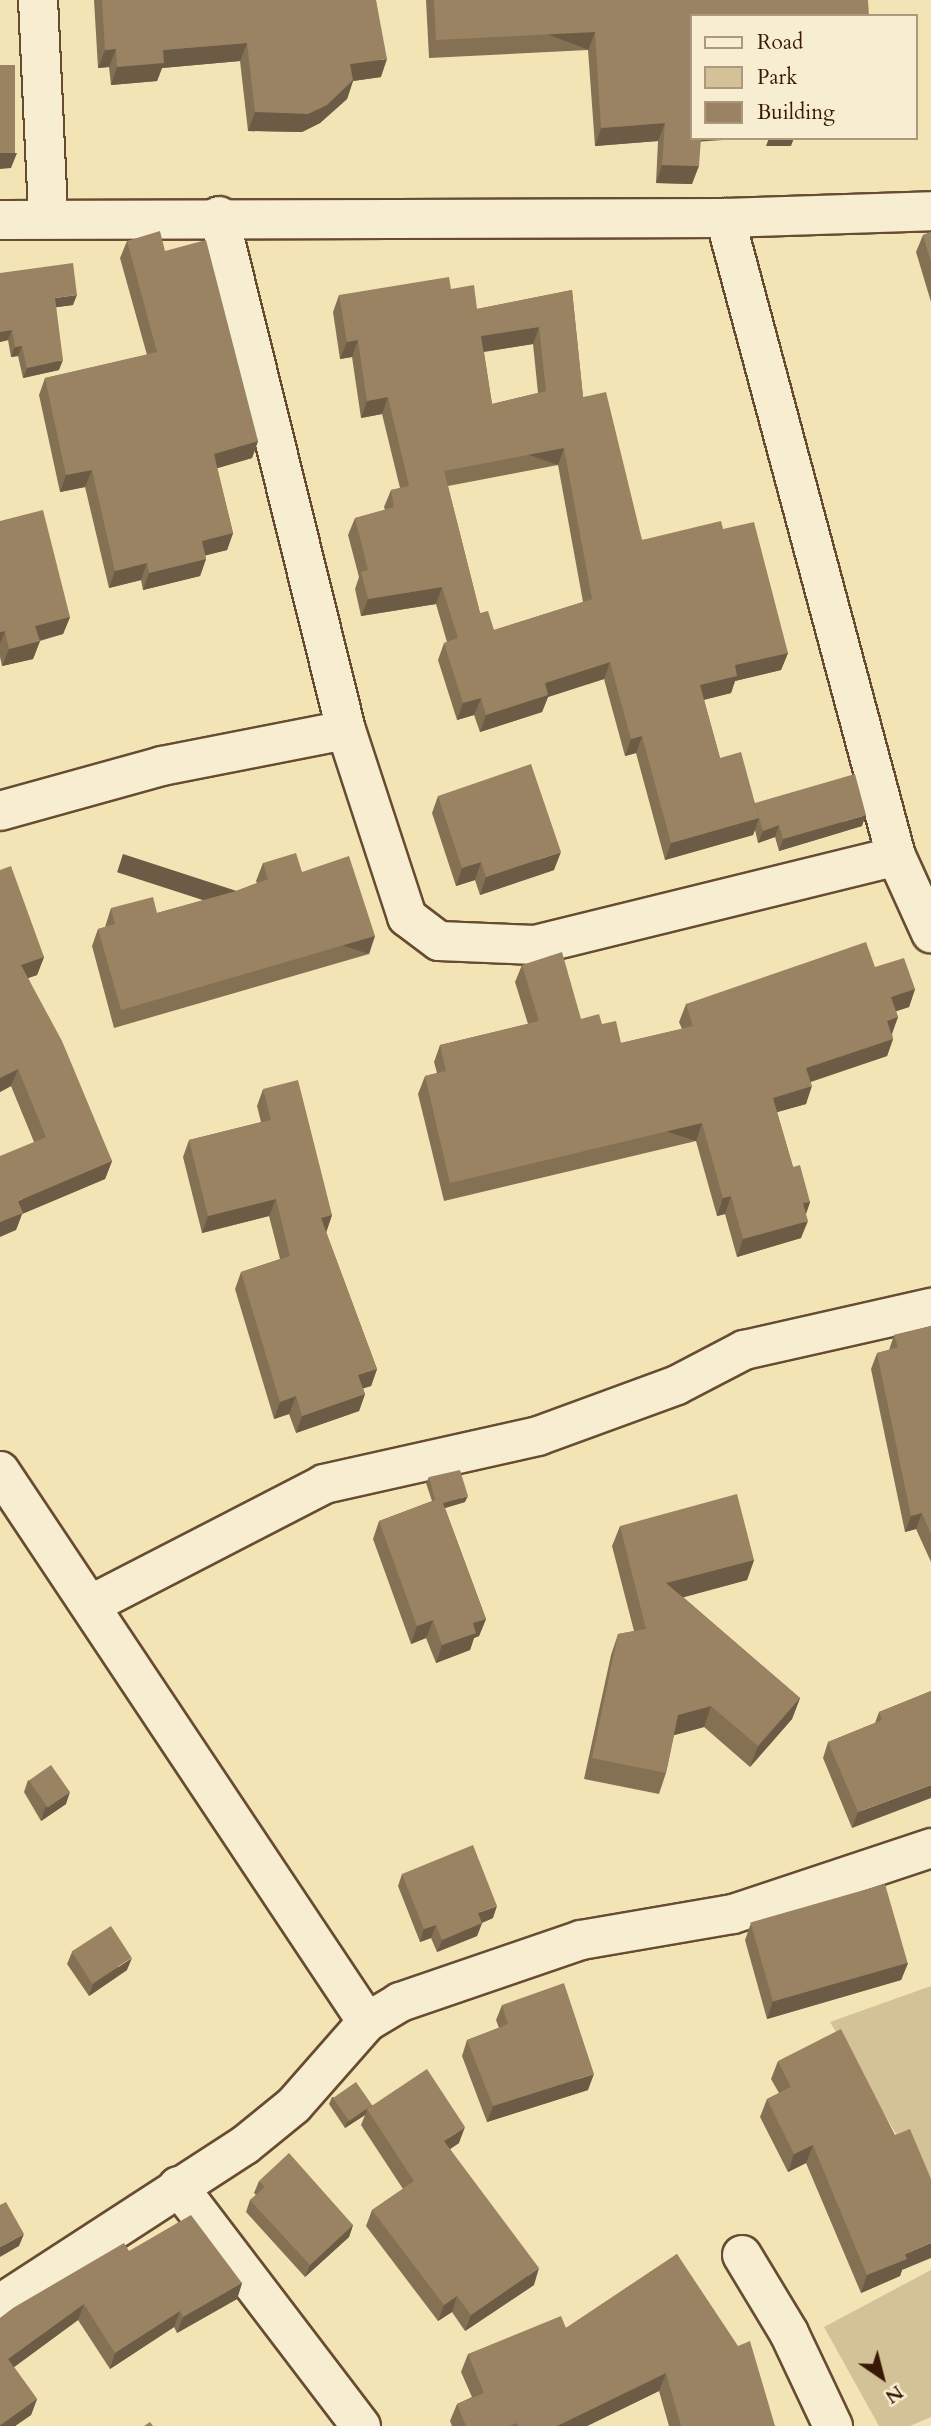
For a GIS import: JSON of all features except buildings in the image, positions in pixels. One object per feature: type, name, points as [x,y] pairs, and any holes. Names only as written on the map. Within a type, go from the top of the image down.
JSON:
[{"type":"street","points":[[38,0],[48,216]]},
{"type":"street","points":[[0,220],[48,216],[725,218],[931,211]]},
{"type":"street","points":[[219,216],[346,730],[407,917],[439,941],[485,947],[583,938],[897,856]]},
{"type":"street","points":[[725,218],[897,856],[931,933]]},
{"type":"street","points":[[0,811],[162,766],[346,730]]},
{"type":"street","points":[[92,1604],[324,1484],[538,1436],[677,1385],[744,1350],[931,1308]]},
{"type":"street","points":[[0,1471],[92,1604],[367,2022]]},
{"type":"street","points":[[0,2304],[294,2105],[367,2022],[454,1980],[581,1940],[733,1914],[931,1847]]},
{"type":"street","points":[[178,2186],[361,2426]]},
{"type":"street","points":[[742,2255],[789,2333],[833,2426]]},
{"type":"green space","points":[[931,1986],[931,2193],[830,2022]]},
{"type":"green space","points":[[931,2270],[931,2417],[910,2426],[879,2426],[824,2327]]}]
